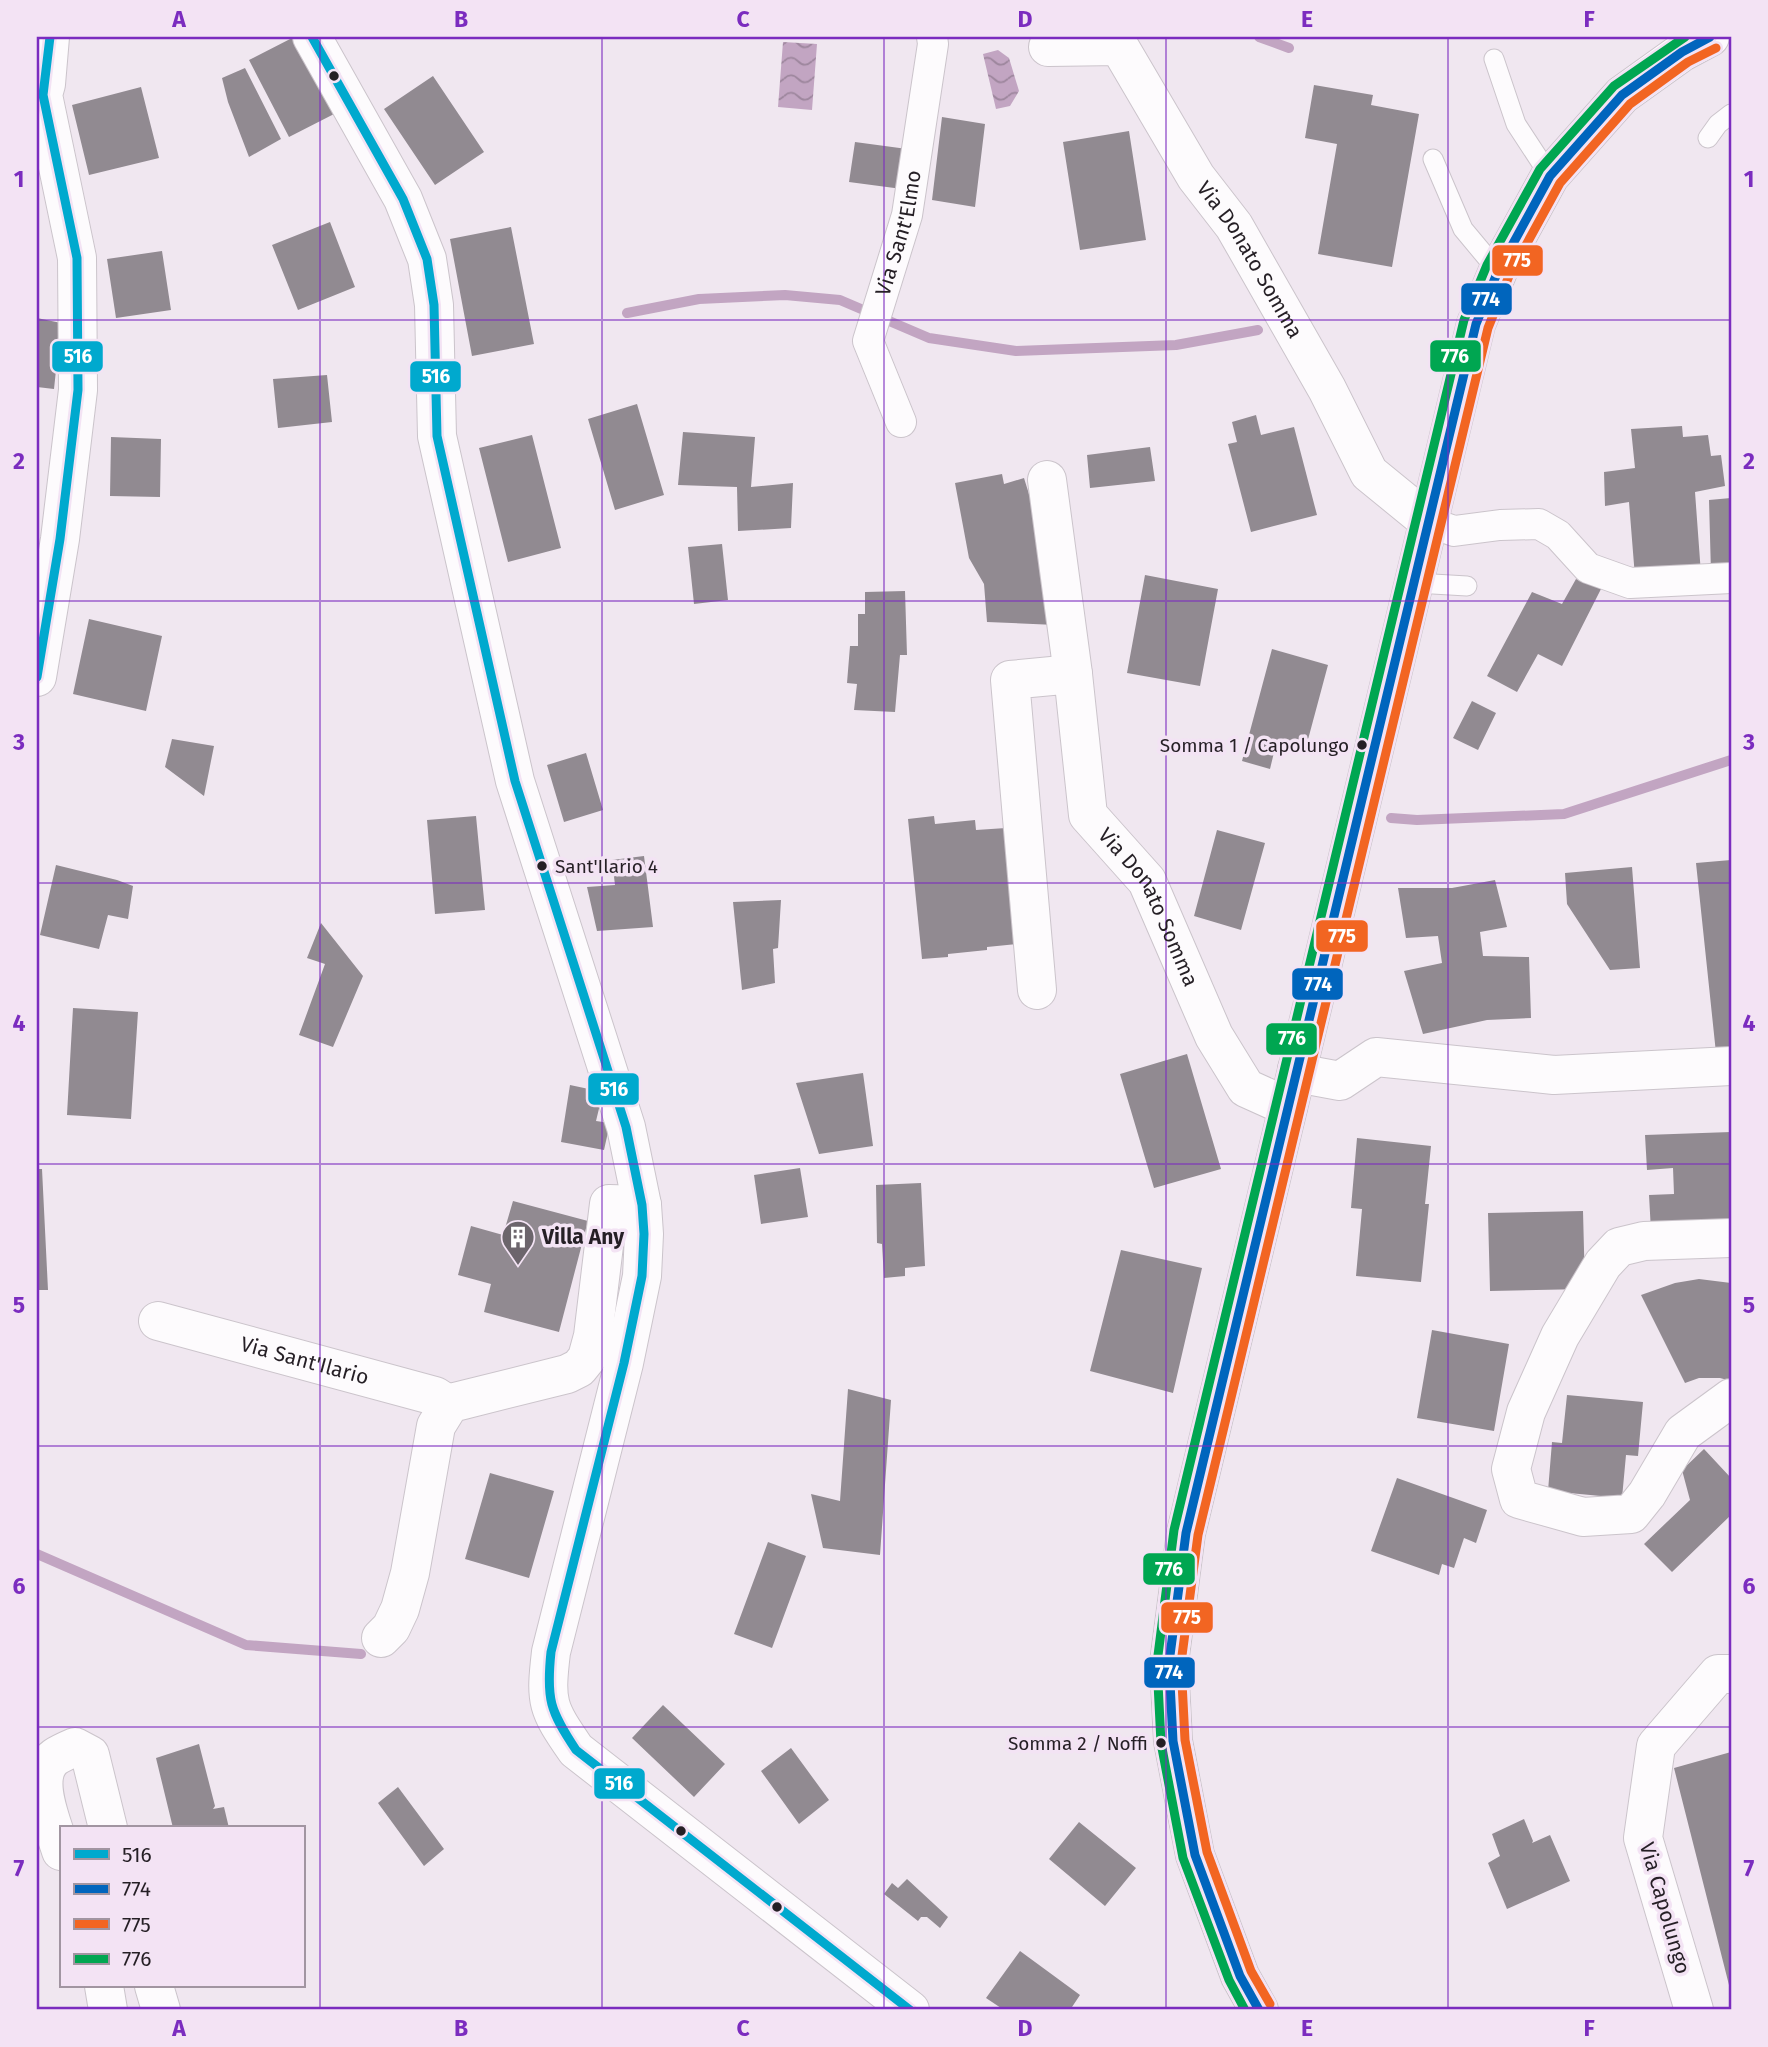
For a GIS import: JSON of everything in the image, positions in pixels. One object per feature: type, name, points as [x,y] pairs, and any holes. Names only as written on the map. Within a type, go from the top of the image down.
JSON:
[{"type":"street","points":[[37,677],[60,539],[78,390],[77,258],[41,84],[50,37]]},
{"type":"street","points":[[312,37],[402,199],[427,260],[434,305],[437,436],[514,780],[626,1127],[642,1205],[644,1234],[640,1289],[551,1652],[547,1689],[553,1716],[576,1750],[910,2010]]},
{"type":"street","name":"Via Sant'Elmo","points":[[901,422],[868,341],[907,215],[932,37]]},
{"type":"street","points":[[1259,2010],[1240,1976],[1195,1855],[1174,1741],[1169,1663],[1186,1532],[1416,583],[1476,324],[1499,271],[1550,176],[1622,95],[1682,52],[1710,37]]},
{"type":"street","name":"Via Donato Somma","points":[[1048,47],[1119,46],[1196,177],[1234,226],[1327,389],[1369,473],[1429,522]]},
{"type":"street","name":"Via Donato Somma","points":[[1047,480],[1073,674],[1088,815],[1147,881],[1214,1036],[1246,1088],[1288,1107]]},
{"type":"street","points":[[1429,522],[1454,531],[1539,524],[1558,535],[1588,568],[1629,583],[1731,578]]},
{"type":"street","points":[[1037,990],[1010,680],[1073,674]]},
{"type":"street","points":[[1297,1069],[1313,1076],[1340,1081],[1377,1057],[1554,1075],[1731,1066]]},
{"type":"street","points":[[381,1638],[391,1628],[400,1609],[410,1573],[436,1426],[449,1405],[567,1374],[579,1368],[587,1358],[593,1336],[609,1204],[642,1205]]},
{"type":"street","points":[[1731,1238],[1644,1241],[1619,1247],[1603,1264],[1560,1336],[1526,1412],[1511,1469],[1518,1499],[1583,1517],[1631,1514],[1647,1494],[1683,1433],[1731,1398]]},
{"type":"street","name":"Via Sant'Ilario","points":[[158,1321],[435,1396],[449,1405]]},
{"type":"street","name":"Via Capolungo","points":[[1694,2010],[1643,1838],[1656,1746],[1718,1674],[1731,1674]]},
{"type":"street","points":[[60,1848],[43,1793],[43,1777],[52,1759],[75,1747],[90,1755],[108,1826]]},
{"type":"street","points":[[104,1988],[108,2010]]},
{"type":"street","points":[[155,1988],[161,2010]]},
{"type":"lane","points":[[1494,59],[1516,124],[1550,176]]},
{"type":"lane","points":[[1708,138],[1731,114]]},
{"type":"lane","points":[[1433,159],[1462,229],[1499,271]]},
{"type":"lane","points":[[1416,583],[1467,586]]},
{"type":"water","points":[[783,42],[817,44],[812,110],[778,107]]},
{"type":"water","points":[[998,50],[1009,58],[1019,91],[1010,106],[996,109],[983,54]]},
{"type":"building","points":[[294,37],[336,113],[289,137],[249,60]]},
{"type":"building","points":[[245,68],[281,139],[249,157],[222,78]]},
{"type":"building","points":[[433,76],[484,152],[435,185],[384,109]]},
{"type":"building","points":[[1314,85],[1373,95],[1371,105],[1419,114],[1392,267],[1318,254],[1337,144],[1305,138]]},
{"type":"building","points":[[141,87],[159,158],[89,175],[72,105]]},
{"type":"building","points":[[942,117],[985,124],[975,207],[932,200]]},
{"type":"building","points":[[1129,131],[1146,240],[1080,250],[1063,142]]},
{"type":"building","points":[[855,142],[907,149],[902,189],[849,182]]},
{"type":"building","points":[[330,222],[355,287],[298,310],[272,245]]},
{"type":"building","points":[[511,227],[534,344],[472,356],[450,239]]},
{"type":"building","points":[[162,251],[171,310],[116,318],[107,259]]},
{"type":"building","points":[[37,318],[61,323],[54,389],[37,387]]},
{"type":"building","points":[[327,375],[332,422],[278,428],[273,379]]},
{"type":"building","points":[[637,404],[664,495],[615,510],[588,419]]},
{"type":"building","points":[[1256,415],[1261,435],[1294,427],[1317,515],[1251,532],[1228,444],[1237,442],[1232,422]]},
{"type":"building","points":[[1682,426],[1683,437],[1708,435],[1711,456],[1721,455],[1725,486],[1695,492],[1701,574],[1635,577],[1629,502],[1605,506],[1604,472],[1635,468],[1631,429]]},
{"type":"building","points":[[683,432],[755,437],[751,487],[793,483],[791,528],[738,531],[737,487],[678,485]]},
{"type":"building","points":[[532,435],[561,548],[508,562],[479,448]]},
{"type":"building","points":[[111,437],[161,439],[160,497],[110,496]]},
{"type":"building","points":[[1150,447],[1155,481],[1090,488],[1087,455]]},
{"type":"building","points":[[1002,474],[1004,484],[1024,478],[1053,572],[1056,625],[987,622],[984,584],[969,558],[955,483]]},
{"type":"building","points":[[1731,498],[1731,572],[1711,573],[1709,500]]},
{"type":"building","points":[[722,544],[728,600],[694,604],[688,547]]},
{"type":"building","points":[[1145,575],[1218,589],[1200,686],[1127,673]]},
{"type":"building","points":[[1576,579],[1601,589],[1562,666],[1538,654],[1517,692],[1487,676],[1532,592],[1562,604]]},
{"type":"building","points":[[905,591],[907,655],[900,655],[895,712],[854,710],[857,684],[847,683],[850,646],[858,646],[858,614],[865,614],[865,592]]},
{"type":"building","points":[[89,619],[162,636],[146,711],[73,694]]},
{"type":"building","points":[[1272,649],[1328,665],[1306,747],[1277,740],[1270,769],[1242,761]]},
{"type":"building","points":[[1472,701],[1496,713],[1478,750],[1453,738]]},
{"type":"building","points":[[172,739],[214,746],[204,796],[165,767]]},
{"type":"building","points":[[586,753],[603,810],[564,822],[547,765]]},
{"type":"building","points":[[476,816],[485,910],[435,914],[427,820]]},
{"type":"building","points":[[934,816],[935,824],[975,820],[976,830],[1006,828],[1017,944],[922,959],[908,819]]},
{"type":"building","points":[[1217,830],[1265,843],[1241,930],[1194,916]]},
{"type":"building","points":[[644,856],[653,927],[597,931],[587,887],[615,885],[612,860]]},
{"type":"building","points":[[1731,860],[1731,1052],[1716,1053],[1696,863]]},
{"type":"building","points":[[56,865],[133,886],[128,919],[108,915],[99,949],[40,935]]},
{"type":"building","points":[[1632,867],[1640,968],[1610,970],[1567,904],[1565,873]]},
{"type":"building","points":[[1495,880],[1507,927],[1480,932],[1483,956],[1529,957],[1531,1018],[1487,1020],[1423,1034],[1404,971],[1442,963],[1438,936],[1406,938],[1398,888],[1452,888]]},
{"type":"building","points":[[781,900],[778,948],[773,949],[775,983],[742,990],[733,902]]},
{"type":"building","points":[[321,923],[363,976],[333,1047],[299,1035],[325,964],[307,958]]},
{"type":"building","points":[[73,1008],[138,1012],[131,1119],[67,1115]]},
{"type":"building","points":[[1187,1054],[1221,1169],[1154,1188],[1120,1074]]},
{"type":"building","points":[[863,1073],[873,1146],[819,1154],[796,1083]]},
{"type":"building","points":[[570,1085],[603,1092],[596,1121],[610,1123],[604,1150],[561,1142]]},
{"type":"building","points":[[1731,1132],[1731,1227],[1651,1231],[1649,1195],[1674,1194],[1673,1168],[1647,1170],[1645,1135]]},
{"type":"building","points":[[1357,1138],[1431,1146],[1425,1204],[1429,1204],[1421,1282],[1356,1276],[1362,1209],[1351,1208]]},
{"type":"building","points":[[800,1168],[808,1217],[761,1224],[754,1175]]},
{"type":"building","points":[[37,1169],[42,1169],[48,1290],[37,1290]]},
{"type":"building","points":[[921,1183],[925,1266],[905,1268],[905,1276],[884,1278],[882,1244],[877,1243],[876,1185]]},
{"type":"building","name":"Villa Any","points":[[513,1201],[588,1221],[559,1332],[484,1312],[491,1284],[458,1275],[471,1226],[503,1235]]},
{"type":"building","points":[[1583,1211],[1585,1289],[1490,1291],[1488,1213]]},
{"type":"building","points":[[1121,1250],[1202,1268],[1173,1393],[1090,1371]]},
{"type":"building","points":[[1699,1279],[1731,1283],[1731,1381],[1699,1378],[1685,1383],[1641,1295],[1675,1283]]},
{"type":"building","points":[[1432,1330],[1509,1344],[1494,1431],[1417,1418]]},
{"type":"building","points":[[848,1389],[891,1400],[880,1555],[823,1548],[811,1494],[840,1501]]},
{"type":"building","points":[[1567,1395],[1643,1402],[1638,1456],[1626,1455],[1622,1498],[1548,1491],[1552,1442],[1562,1443]]},
{"type":"building","points":[[1704,1449],[1731,1478],[1731,1515],[1672,1572],[1644,1544],[1690,1500],[1682,1470]]},
{"type":"building","points":[[490,1473],[554,1491],[529,1578],[465,1559]]},
{"type":"building","points":[[1397,1478],[1487,1510],[1476,1543],[1464,1538],[1454,1568],[1442,1564],[1439,1575],[1371,1551]]},
{"type":"building","points":[[768,1542],[806,1556],[772,1648],[734,1634]]},
{"type":"building","points":[[663,1705],[725,1764],[694,1797],[632,1738]]},
{"type":"building","points":[[199,1744],[215,1806],[213,1809],[224,1807],[229,1826],[173,1826],[156,1758]]},
{"type":"building","points":[[791,1748],[829,1800],[799,1824],[761,1771]]},
{"type":"building","points":[[1731,1752],[1731,1989],[1730,1989],[1674,1768]]},
{"type":"building","points":[[398,1787],[444,1849],[424,1866],[378,1803]]},
{"type":"building","points":[[1524,1819],[1532,1843],[1550,1835],[1570,1881],[1507,1909],[1488,1863],[1500,1856],[1492,1834]]},
{"type":"building","points":[[1079,1822],[1136,1868],[1105,1906],[1049,1859]]},
{"type":"building","points":[[907,1879],[948,1917],[940,1928],[927,1917],[921,1917],[918,1921],[884,1894],[892,1883],[898,1888]]},
{"type":"building","points":[[1020,1951],[1080,1995],[1070,2010],[1004,2010],[986,1998]]},
{"type":"waterway","points":[[1259,37],[1289,48]]},
{"type":"waterway","points":[[627,313],[699,299],[785,295],[840,300],[929,338],[1016,351],[1176,345],[1258,330]]},
{"type":"waterway","points":[[1391,818],[1417,820],[1564,814],[1731,760]]},
{"type":"waterway","points":[[37,1554],[246,1645],[361,1654]]},
{"type":"transit line","name":"516","points":[[37,677],[60,539],[78,390],[77,258],[43,95],[50,37]]},
{"type":"transit line","name":"516","points":[[312,37],[403,199],[427,259],[434,305],[437,436],[515,781],[626,1127],[642,1205],[642,1276],[624,1363],[551,1652],[549,1682],[555,1714],[576,1750],[910,2010]]},
{"type":"transit line","name":"776","points":[[1245,2010],[1229,1980],[1183,1858],[1161,1743],[1157,1663],[1174,1530],[1464,320],[1487,265],[1540,169],[1614,86],[1685,37]]},
{"type":"transit line","name":"774","points":[[1259,2010],[1240,1976],[1195,1855],[1173,1741],[1169,1663],[1186,1533],[1476,324],[1498,271],[1550,176],[1622,95],[1682,52],[1710,37]]},
{"type":"transit line","name":"775","points":[[1270,2004],[1251,1971],[1207,1852],[1185,1740],[1181,1663],[1198,1535],[1488,328],[1509,276],[1560,183],[1630,104],[1688,62],[1716,48]]},
{"type":"place","name":"Somma 1 / Capolungo","points":[[1362,745]]},
{"type":"place","name":"Sant'Ilario 4","points":[[542,866]]},
{"type":"place","name":"Villa Any","points":[[518,1267]]},
{"type":"place","name":"Somma 2 / Noffi","points":[[1161,1743]]}]
